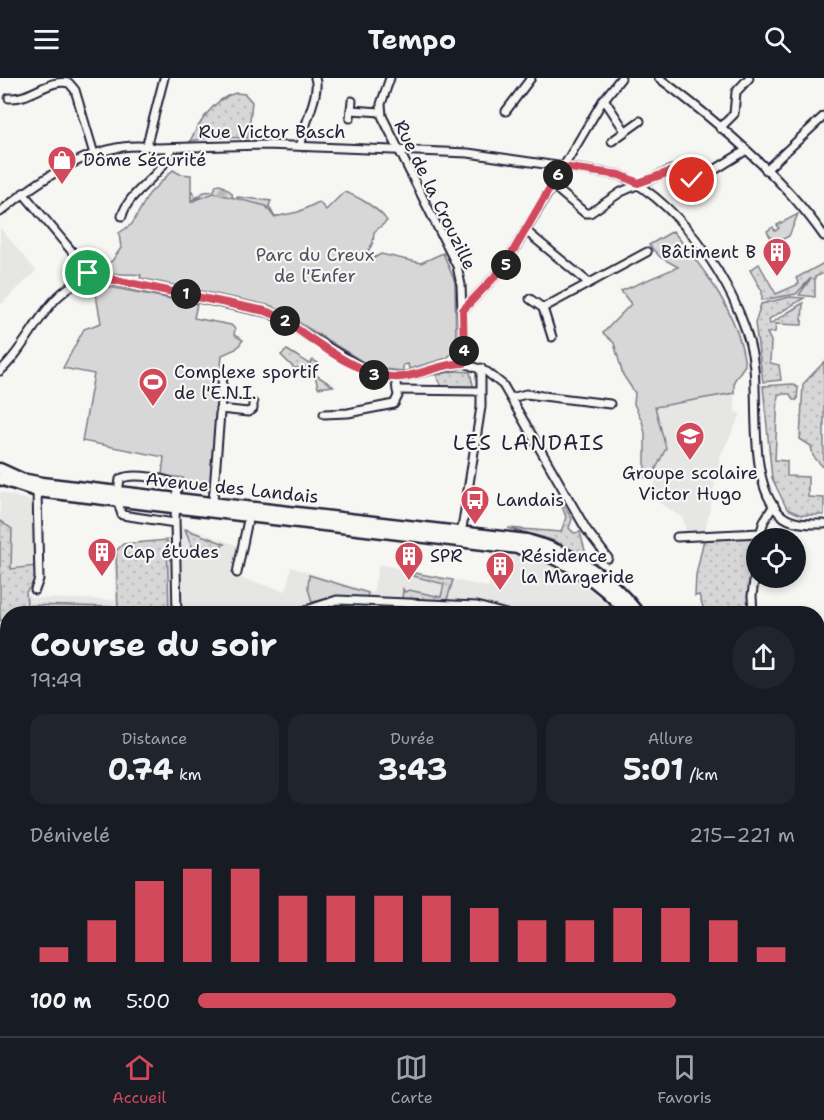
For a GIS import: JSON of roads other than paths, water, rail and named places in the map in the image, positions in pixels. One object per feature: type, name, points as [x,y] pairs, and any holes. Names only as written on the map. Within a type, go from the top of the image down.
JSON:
[{"type":"main road","name":"Avenue des Landais","points":[[0,469],[29,481],[249,515],[461,535]]},
{"type":"main road","name":"Avenue des Landais","points":[[0,479],[37,491],[117,496]]},
{"type":"main road","name":"Avenue des Landais","points":[[176,503],[213,502],[461,535]]},
{"type":"main road","points":[[461,535],[552,557],[598,584],[620,606]]},
{"type":"main road","points":[[461,535],[527,540],[565,553],[610,582],[632,606]]},
{"type":"street","points":[[147,144],[152,133],[164,78]]},
{"type":"street","points":[[301,146],[302,134],[317,87],[315,78]]},
{"type":"street","name":"Rue de la Crouzille","points":[[390,78],[383,96],[381,112],[457,266],[463,310],[464,363]]},
{"type":"street","points":[[506,111],[531,78]]},
{"type":"street","points":[[463,310],[504,267],[604,99],[621,78]]},
{"type":"street","points":[[659,78],[766,170],[801,204],[824,236]]},
{"type":"street","points":[[720,129],[734,114],[736,92],[749,78]]},
{"type":"street","points":[[9,98],[22,98],[61,82],[69,83],[75,90],[94,154]]},
{"type":"street","points":[[604,99],[625,131]]},
{"type":"street","name":"Rue de la Crouzille","points":[[352,101],[351,114],[381,112]]},
{"type":"street","points":[[766,170],[824,116]]},
{"type":"street","points":[[612,141],[640,121]]},
{"type":"street","name":"Rue Victor Basch","points":[[0,212],[23,193],[57,171],[94,154],[147,144],[171,148],[209,145],[301,146],[468,153],[620,175],[638,183]]},
{"type":"street","points":[[122,216],[127,203],[165,162],[171,148]]},
{"type":"street","points":[[552,184],[585,213],[590,213],[638,183],[671,170],[692,180],[700,178],[745,152]]},
{"type":"street","points":[[638,183],[659,200],[704,252],[741,314],[754,367],[762,473],[774,505],[783,517],[796,523],[824,524]]},
{"type":"street","points":[[23,193],[85,267],[89,279]]},
{"type":"street","points":[[526,231],[589,283]]},
{"type":"street","points":[[543,308],[647,252]]},
{"type":"street","points":[[0,371],[61,294],[71,286],[89,279],[110,279],[265,311],[278,316],[366,372],[395,377],[464,363],[481,368],[499,380],[585,529],[608,558]]},
{"type":"street","points":[[530,299],[543,308],[552,337]]},
{"type":"street","points":[[461,535],[481,411],[481,368]]},
{"type":"street","points":[[213,502],[223,375]]},
{"type":"street","points":[[324,414],[392,405],[398,399],[395,377]]},
{"type":"street","points":[[397,390],[480,391]]},
{"type":"street","points":[[511,398],[526,394],[610,404]]},
{"type":"street","points":[[220,409],[248,412],[253,409],[253,403]]},
{"type":"street","points":[[175,523],[123,516],[118,511],[119,481],[124,477],[174,484],[176,503],[177,606]]},
{"type":"street","points":[[0,486],[17,486]]},
{"type":"street","points":[[35,590],[39,579],[37,491]]},
{"type":"street","points":[[763,528],[774,505]]},
{"type":"street","points":[[237,573],[249,515]]},
{"type":"street","points":[[677,537],[746,536]]},
{"type":"street","points":[[753,588],[753,606]]},
{"type":"street","points":[[319,606],[337,600],[477,606]]},
{"type":"place","name":"Dôme Sécurité","points":[[62,186]]},
{"type":"place","name":"Bâtiment B","points":[[777,278]]},
{"type":"place","name":"Complexe sportif de l'E.N.I.","points":[[153,408]]},
{"type":"place","name":"Groupe scolaire Victor Hugo","points":[[690,462]]},
{"type":"place","name":"Landais","points":[[475,526]]},
{"type":"place","name":"Cap études","points":[[102,578]]},
{"type":"place","name":"SPR","points":[[409,582]]},
{"type":"place","name":"Résidence la Margeride","points":[[500,592]]},
{"type":"district","name":"LES LANDAIS","points":[[529,443]]},
{"type":"park label","name":"Parc du Creux de l'Enfer","points":[[315,265]]}]
